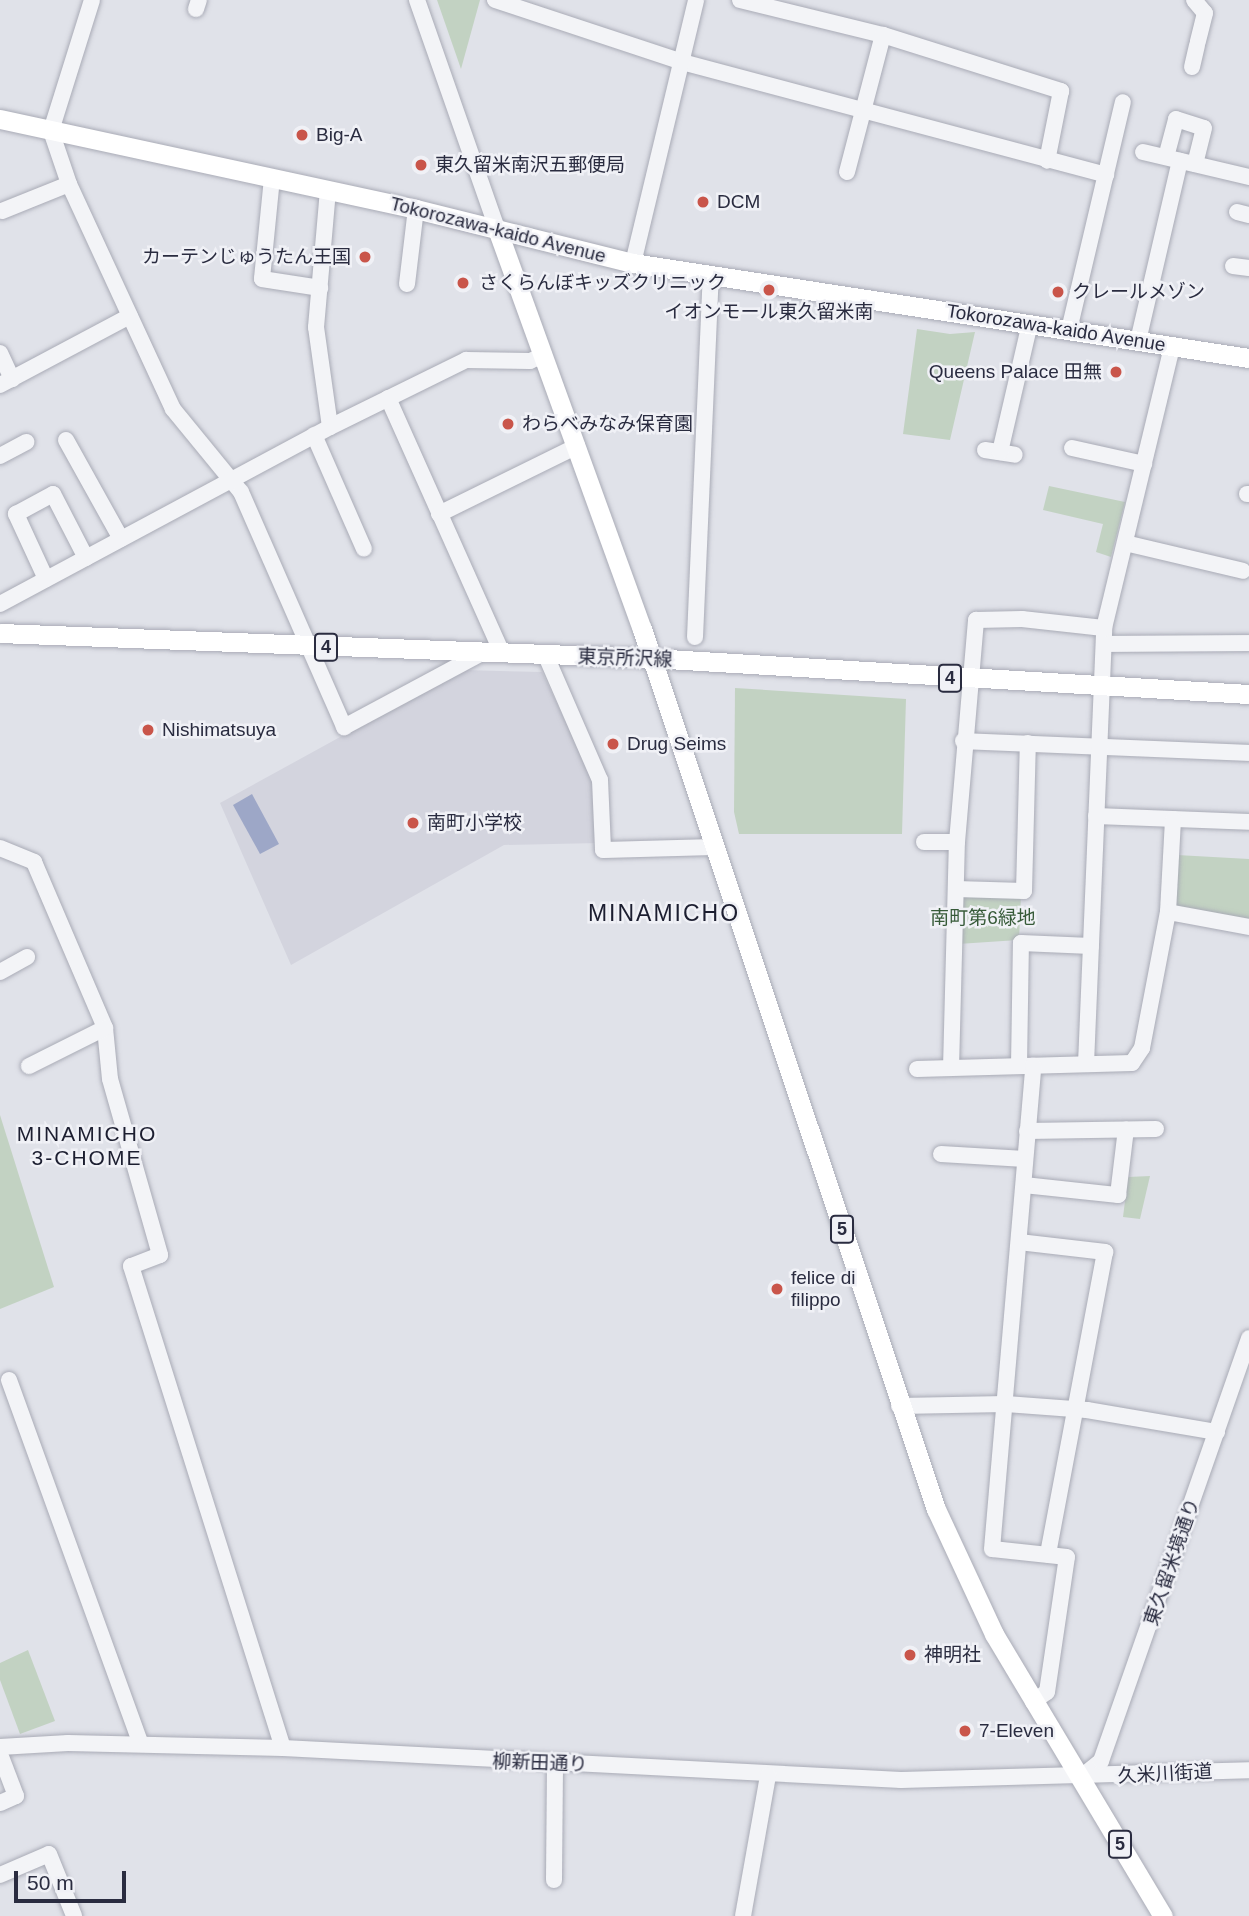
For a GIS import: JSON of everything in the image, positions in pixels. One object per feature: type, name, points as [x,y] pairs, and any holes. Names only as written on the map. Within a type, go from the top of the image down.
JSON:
[{"type":"main road","name":"Tokorozawa-kaido Avenue","points":[[0,119],[416,209],[633,263],[1249,358]]},
{"type":"main road","name":"5","points":[[498,229],[651,658],[899,1406],[965,1576],[1033,1702],[1163,1916]]},
{"type":"main road","name":"東京所沢線","points":[[0,633],[651,658],[1102,688],[1249,694]]},
{"type":"street","points":[[93,0],[51,131],[69,184],[173,409],[234,478],[344,727],[492,653],[439,514],[388,398]]},
{"type":"street","points":[[417,0],[498,229]]},
{"type":"street","points":[[495,0],[682,62],[863,113],[1106,175]]},
{"type":"street","points":[[633,263],[696,0]]},
{"type":"street","points":[[740,0],[883,35],[1061,91],[1047,160]]},
{"type":"street","points":[[1192,67],[1205,13],[1194,0]]},
{"type":"street","points":[[847,172],[883,35]]},
{"type":"street","points":[[1069,330],[1123,102]]},
{"type":"street","points":[[1143,152],[1249,177]]},
{"type":"street","points":[[1138,341],[1163,197],[1180,161]]},
{"type":"street","points":[[272,178],[262,279],[320,288]]},
{"type":"street","points":[[2,211],[69,184]]},
{"type":"street","points":[[328,190],[316,327],[330,427]]},
{"type":"street","points":[[407,285],[416,209]]},
{"type":"street","points":[[695,637],[711,274]]},
{"type":"street","points":[[0,353],[6,382],[130,316]]},
{"type":"street","points":[[1000,452],[1030,323]]},
{"type":"street","points":[[1086,1064],[1104,636],[1172,346]]},
{"type":"street","points":[[0,604],[314,435],[466,360],[530,361],[544,355]]},
{"type":"street","points":[[314,435],[364,549]]},
{"type":"street","points":[[66,440],[121,539]]},
{"type":"street","points":[[0,456],[26,442]]},
{"type":"street","points":[[439,514],[577,446]]},
{"type":"street","points":[[1072,448],[1144,464]]},
{"type":"street","points":[[46,579],[16,514],[53,494],[86,558]]},
{"type":"street","points":[[1125,543],[1243,571]]},
{"type":"street","points":[[951,1068],[957,842],[963,741],[976,620],[1022,619],[1104,636],[1249,643]]},
{"type":"street","points":[[546,656],[600,780],[603,850],[715,847]]},
{"type":"street","points":[[963,741],[1249,753]]},
{"type":"street","points":[[956,889],[1024,891],[1028,743]]},
{"type":"street","points":[[1096,816],[1249,822]]},
{"type":"street","points":[[918,1069],[1132,1063],[1142,1048],[1168,912],[1173,819]]},
{"type":"street","points":[[925,842],[957,842]]},
{"type":"street","points":[[0,848],[34,862],[104,1028],[110,1079],[160,1255],[131,1266],[283,1748]]},
{"type":"street","points":[[1168,912],[1249,927]]},
{"type":"street","points":[[1033,1702],[1047,1692],[1067,1557],[992,1549],[1027,1131],[1021,943],[1091,946]]},
{"type":"street","points":[[0,972],[27,957]]},
{"type":"street","points":[[29,1066],[104,1028]]},
{"type":"street","points":[[1024,1185],[1118,1195],[1126,1129]]},
{"type":"street","points":[[1027,1131],[1156,1129]]},
{"type":"street","points":[[942,1154],[1025,1159]]},
{"type":"street","points":[[1019,1242],[1105,1252],[1048,1555]]},
{"type":"street","name":"東久留米境通り","points":[[1080,1778],[1101,1761],[1249,1338]]},
{"type":"street","points":[[9,1380],[141,1744]]},
{"type":"street","points":[[899,1406],[1006,1404],[1074,1409],[1217,1432]]},
{"type":"street","name":"柳新田通り","points":[[0,1747],[141,1744],[283,1748],[768,1775],[1080,1778]]},
{"type":"street","points":[[0,1754],[16,1796],[0,1803]]},
{"type":"street","points":[[554,1880],[555,1763]]},
{"type":"street","name":"久米川街道","points":[[1080,1778],[1249,1770]]},
{"type":"street","points":[[743,1916],[768,1775]]},
{"type":"street","points":[[0,1875],[49,1854],[74,1916]]},
{"type":"shaded area","name":"南町小学校","points":[[462,670],[542,672],[598,790],[598,843],[504,845],[291,965],[220,803]]},
{"type":"green space","points":[[437,0],[480,0],[461,69]]},
{"type":"green space","points":[[917,329],[950,334],[975,332],[950,440],[903,434]]},
{"type":"green space","points":[[1049,486],[1125,502],[1111,557],[1096,552],[1103,524],[1043,510]]},
{"type":"green space","points":[[735,688],[906,699],[902,834],[739,834],[734,812]]},
{"type":"green space","points":[[1177,855],[1249,859],[1249,922],[1175,906]]},
{"type":"green space","name":"南町第6緑地","points":[[960,894],[1021,896],[1019,940],[958,944]]},
{"type":"green space","points":[[0,1115],[54,1287],[0,1309]]},
{"type":"green space","points":[[1150,1176],[1140,1219],[1123,1217],[1128,1177]]},
{"type":"green space","points":[[28,1650],[55,1721],[20,1734],[0,1680],[0,1663]]},
{"type":"water","points":[[252,794],[279,844],[260,854],[233,805]]},
{"type":"place","name":"Big-A","points":[[302,135]]},
{"type":"place","name":"東久留米南沢五郵便局","points":[[421,165]]},
{"type":"place","name":"DCM","points":[[703,202]]},
{"type":"place","name":"カーテンじゅうたん王国","points":[[365,257]]},
{"type":"place","name":"さくらんぼキッズクリニック","points":[[463,283]]},
{"type":"place","name":"イオンモール東久留米南","points":[[769,290]]},
{"type":"place","name":"クレールメゾン","points":[[1058,292]]},
{"type":"place","name":"Queens Palace 田無","points":[[1116,372]]},
{"type":"place","name":"わらべみなみ保育園","points":[[508,424]]},
{"type":"place","name":"Nishimatsuya","points":[[148,730]]},
{"type":"place","name":"Drug Seims","points":[[613,744]]},
{"type":"place","name":"南町小学校","points":[[413,823]]},
{"type":"place","name":"felice di filippo","points":[[777,1289]]},
{"type":"place","name":"神明社","points":[[910,1655]]},
{"type":"place","name":"7-Eleven","points":[[965,1731]]},
{"type":"district","name":"MINAMICHO","points":[[664,913]]},
{"type":"district","name":"MINAMICHO 3-CHOME","points":[[87,1146]]}]
